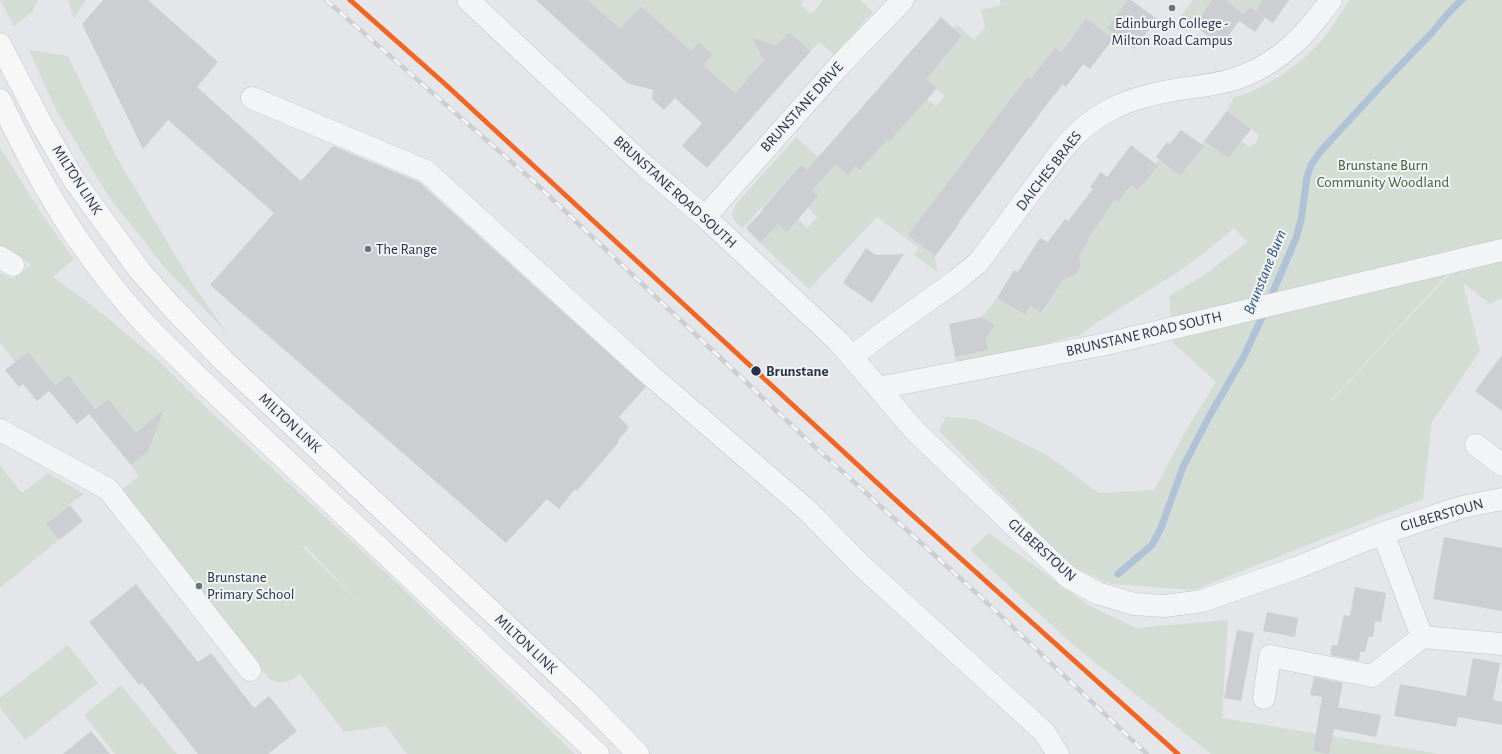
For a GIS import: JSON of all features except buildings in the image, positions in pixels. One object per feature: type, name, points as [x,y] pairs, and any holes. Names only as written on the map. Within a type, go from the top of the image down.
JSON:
[{"type":"main road","name":"MILTON LINK","points":[[0,44],[42,125],[74,180],[140,271],[172,307],[224,361],[586,700],[638,754]]},
{"type":"main road","name":"MILTON LINK","points":[[0,100],[20,142],[49,194],[77,238],[144,323],[200,379],[598,754]]},
{"type":"street","name":"BRUNSTANE ROAD SOUTH","points":[[468,0],[646,167],[704,217],[838,341],[896,409]]},
{"type":"street","name":"BRUNSTANE DRIVE","points":[[704,217],[838,67],[903,0]]},
{"type":"street","name":"DAICHES BRAES","points":[[852,357],[884,332],[963,276],[978,263],[1062,150],[1077,133],[1094,118],[1113,107],[1134,99],[1158,93],[1228,81],[1262,67],[1291,47],[1304,35],[1331,0]]},
{"type":"street","points":[[252,98],[426,171],[648,373],[807,510],[862,566],[1044,732],[1058,754]]},
{"type":"street","name":"BRUNSTANE ROAD SOUTH","points":[[878,388],[1106,344],[1502,250]]},
{"type":"street","name":"GILBERSTOUN","points":[[896,409],[916,432],[1068,577],[1097,593],[1134,604],[1165,606],[1202,601],[1296,568],[1383,533],[1462,507],[1502,499]]},
{"type":"street","points":[[0,430],[108,489],[250,670]]},
{"type":"street","points":[[1476,445],[1502,465]]},
{"type":"street","name":"GILBERSTOUN","points":[[1383,533],[1422,637]]},
{"type":"street","points":[[1264,698],[1270,656],[1372,676],[1422,637],[1502,644]]},
{"type":"green space","points":[[0,0],[38,0],[32,12],[14,26]]},
{"type":"green space","points":[[68,0],[86,0],[74,19]]},
{"type":"green space","points":[[588,0],[804,0],[801,5],[811,14],[823,0],[860,0],[873,12],[834,55],[819,42],[811,51],[789,32],[773,50],[762,42],[757,47],[767,57],[735,93],[703,65],[713,54],[699,42],[691,51],[650,36],[661,24],[641,6],[630,18],[616,39],[588,47],[582,42],[606,16]]},
{"type":"green space","points":[[1000,0],[1128,0],[1107,28],[1116,35],[1113,39],[1086,18],[1063,48],[1084,64],[1081,67],[1055,47],[1040,67],[1063,85],[1054,96],[1027,77],[1012,97],[1038,117],[1030,128],[1004,108],[982,138],[1007,158],[999,169],[972,150],[958,168],[981,193],[955,173],[940,192],[966,212],[957,227],[930,206],[908,235],[935,256],[937,272],[914,255],[919,248],[877,217],[809,289],[760,243],[773,229],[759,215],[798,219],[807,228],[817,217],[808,207],[818,196],[812,190],[801,165],[742,229],[733,219],[732,214],[736,204],[796,137],[818,157],[822,152],[848,174],[855,166],[860,170],[881,147],[882,136],[889,142],[927,99],[936,106],[945,96],[925,79],[932,71],[910,52],[913,48],[940,60],[962,36],[954,29],[957,25],[974,40],[985,27],[981,10],[1001,5]]},
{"type":"green space","points":[[1193,0],[1212,0],[1194,25],[1181,16]]},
{"type":"green space","points":[[1226,0],[1263,0],[1256,11],[1250,7],[1245,14]]},
{"type":"green space","name":"Brunstane Burn Community Woodland","points":[[1350,0],[1502,0],[1502,298],[1490,304],[1463,283],[1480,351],[1432,422],[1423,499],[1194,590],[1110,584],[1071,566],[939,431],[946,417],[975,419],[1047,455],[1099,493],[1154,490],[1185,432],[1216,382],[1173,343],[1169,296],[1206,274],[1247,242],[1234,228],[1208,250],[1178,272],[1079,335],[1030,348],[957,363],[955,357],[988,350],[986,338],[992,329],[991,322],[982,317],[997,298],[1024,315],[1030,306],[1043,313],[1066,273],[1071,276],[1073,275],[1077,272],[1079,266],[1079,261],[1048,242],[1080,253],[1089,242],[1086,240],[1115,200],[1118,202],[1127,191],[1125,180],[1138,190],[1157,165],[1155,163],[1159,159],[1180,176],[1189,165],[1187,163],[1204,141],[1228,158],[1241,141],[1249,147],[1255,144],[1258,139],[1258,134],[1227,111],[1234,97],[1257,89],[1293,67],[1321,41]],"holes":[[[1449,273],[1450,274],[1330,402]]]},
{"type":"green space","points":[[29,50],[68,56],[117,158],[190,280],[227,333],[166,269],[109,197],[56,110]]},
{"type":"green space","points":[[0,147],[41,213],[74,259],[53,277],[89,303],[157,359],[214,415],[380,567],[575,754],[407,754],[386,726],[344,732],[300,674],[285,682],[278,682],[269,679],[120,491],[139,476],[131,465],[149,449],[155,434],[146,424],[136,433],[108,399],[95,409],[68,375],[55,385],[28,352],[15,362],[0,343],[0,273],[13,279],[31,264],[0,247]],"holes":[[[301,545],[306,547],[366,609]]]},
{"type":"green space","points":[[0,465],[22,493],[48,473],[84,494],[68,505],[46,524],[59,540],[0,588]]},
{"type":"green space","points":[[989,533],[1090,606],[1136,628],[1228,620],[1222,718],[1439,754],[1211,754],[1072,644],[970,550]]},
{"type":"green space","points":[[68,645],[98,683],[25,740],[0,708],[0,698]]},
{"type":"green space","points":[[121,685],[177,754],[115,754],[84,715]]},
{"type":"waterway","name":"Brunstane Burn","points":[[1269,301],[1296,238],[1301,220],[1307,177],[1311,165],[1320,152],[1462,0]]},
{"type":"waterway","name":"Brunstane Burn","points":[[1118,574],[1152,545],[1161,528],[1183,467],[1210,415],[1243,358],[1265,311]]},
{"type":"railway","points":[[326,0],[530,178],[802,435],[983,599],[1147,754]]},
{"type":"transit line","points":[[350,0],[445,84],[899,503],[1178,754]]},
{"type":"place","name":"Edinburgh College - Milton Road Campus","points":[[1172,8]]},
{"type":"place","name":"The Range","points":[[368,249]]},
{"type":"place","name":"Brunstane","points":[[756,371]]},
{"type":"place","name":"Brunstane Primary School","points":[[199,586]]}]
